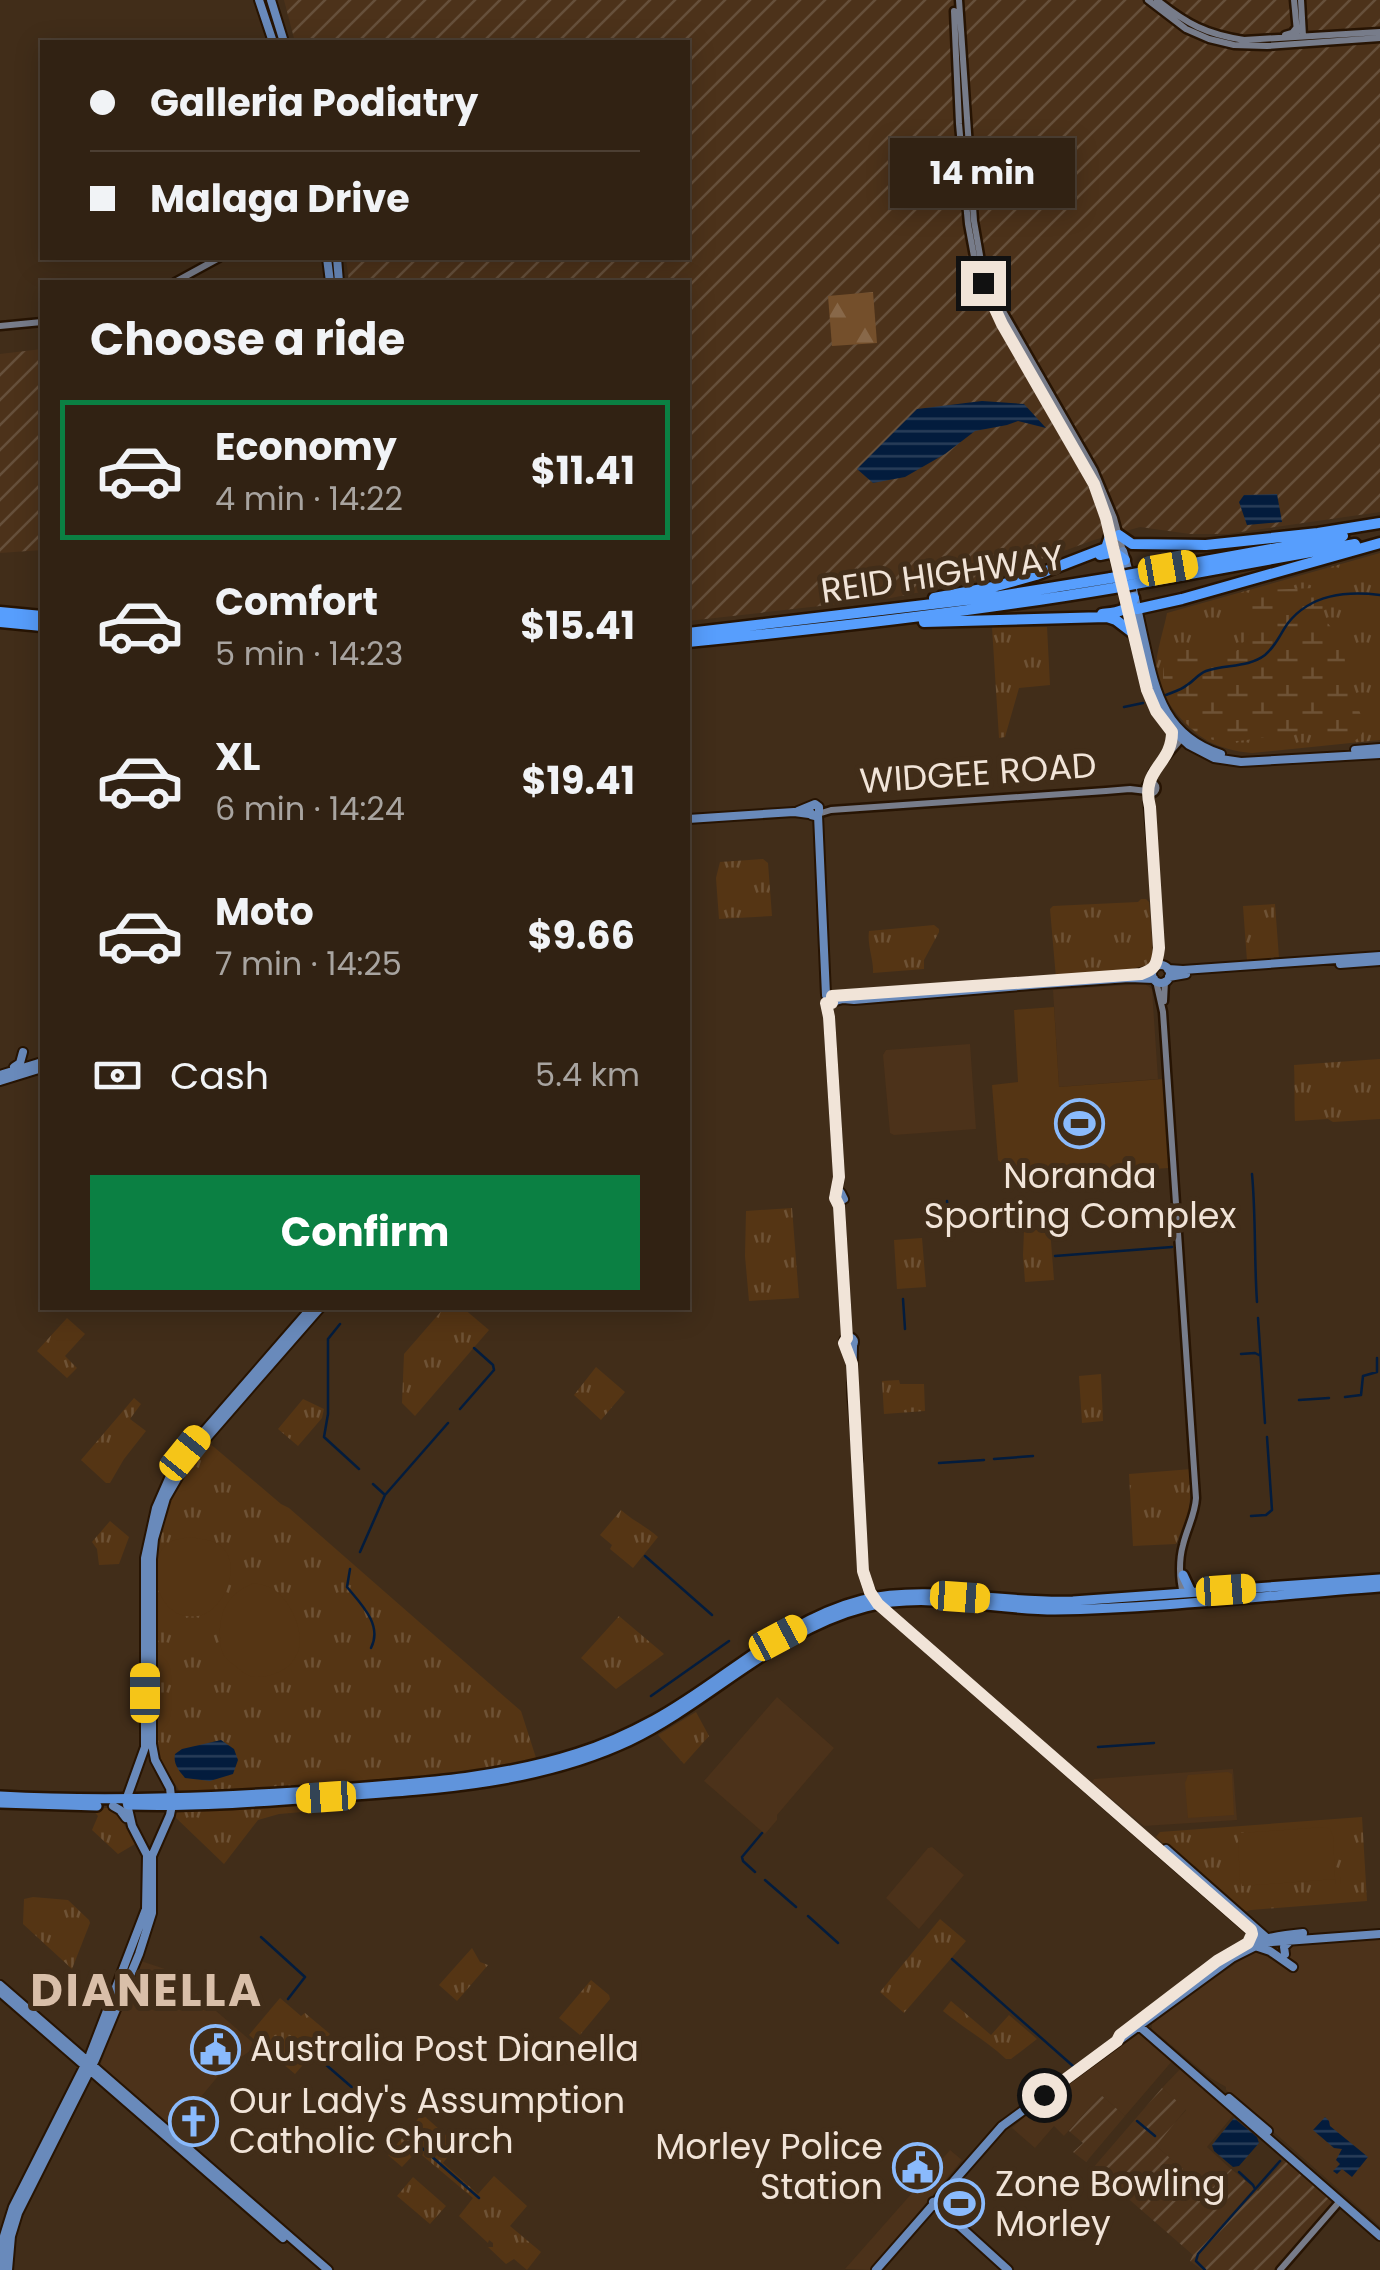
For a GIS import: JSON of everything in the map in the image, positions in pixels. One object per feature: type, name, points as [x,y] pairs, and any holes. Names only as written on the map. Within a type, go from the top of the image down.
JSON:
[{"type":"highway","points":[[824,618],[993,587],[1084,558],[1106,548],[1115,536],[1132,544],[1228,544],[1380,526]]},
{"type":"highway","name":"REID HIGHWAY","points":[[690,642],[992,608],[1380,526]]},
{"type":"highway","points":[[1082,616],[1132,608],[1140,616],[1156,606],[1380,541]]},
{"type":"highway","name":"REID HIGHWAY","points":[[1134,579],[1380,541]]},
{"type":"highway","points":[[1084,558],[1119,555],[1154,545]]},
{"type":"highway","name":"REID HIGHWAY","points":[[690,633],[1113,583]]},
{"type":"highway","points":[[2,619],[40,616]]},
{"type":"highway","points":[[863,624],[1082,616],[1107,617],[1133,632]]},
{"type":"highway","points":[[2,619],[40,628]]},
{"type":"highway","points":[[1182,1572],[1187,1597]]},
{"type":"highway","points":[[1187,1597],[1380,1579]]},
{"type":"highway","points":[[0,1800],[175,1801],[445,1781],[554,1760],[609,1742],[653,1720],[772,1641],[878,1598],[1044,1606],[1380,1587]]},
{"type":"highway","points":[[802,1629],[832,1611],[878,1598],[921,1594],[1044,1606]]},
{"type":"highway","points":[[896,1614],[900,1605],[908,1601]]},
{"type":"highway","points":[[0,1800],[113,1806],[126,1803]]},
{"type":"main road","points":[[259,0],[272,40]]},
{"type":"main road","points":[[271,0],[283,40]]},
{"type":"main road","points":[[956,0],[954,52],[968,224],[977,267],[995,309]]},
{"type":"main road","points":[[956,0],[975,233],[987,279],[1094,470],[1159,700],[1172,721],[1177,740]]},
{"type":"main road","points":[[1152,0],[1186,30],[1245,46],[1300,35],[1380,35]]},
{"type":"main road","points":[[1152,0],[1202,30],[1224,37],[1254,40],[1313,36]]},
{"type":"main road","points":[[1297,0],[1300,35]]},
{"type":"main road","points":[[1300,35],[1380,35]]},
{"type":"main road","points":[[179,280],[215,260]]},
{"type":"main road","points":[[977,267],[968,283],[981,289],[995,309],[1088,473],[1115,536]]},
{"type":"main road","points":[[996,299],[996,288],[1005,281]]},
{"type":"main road","points":[[0,326],[40,322]]},
{"type":"main road","points":[[1132,608],[1133,632],[1147,690],[1156,711],[1177,740],[1214,758],[1241,762],[1380,751]]},
{"type":"main road","points":[[1177,740],[1245,758],[1380,751]]},
{"type":"main road","points":[[1177,740],[1156,768],[1150,807],[1196,1498],[1182,1548],[1182,1572]]},
{"type":"main road","name":"WIDGEE ROAD","points":[[690,819],[1150,788]]},
{"type":"main road","points":[[814,812],[830,999],[863,1571],[878,1598],[1251,1930],[1266,1940],[1380,1931]]},
{"type":"main road","points":[[830,999],[1380,958]]},
{"type":"main road","points":[[2,1076],[20,1063],[25,1051],[28,1058],[40,1065]]},
{"type":"main road","points":[[2,1076],[40,1065]]},
{"type":"main road","points":[[162,1832],[143,1838],[133,1828],[126,1803],[145,1748],[145,1558],[156,1508],[185,1453],[308,1310]]},
{"type":"main road","points":[[5,2270],[4,2236],[13,2206],[89,2065],[139,1954],[152,1913],[152,1856],[175,1801],[154,1760],[152,1744],[151,1577],[154,1539],[166,1498],[185,1464],[318,1310]]},
{"type":"main road","points":[[864,1562],[878,1598],[1266,1940]]},
{"type":"main road","points":[[138,1772],[151,1767],[162,1774]]},
{"type":"main road","points":[[89,2065],[146,1909],[147,1855],[133,1828],[113,1806]]},
{"type":"main road","points":[[1251,1930],[1251,1945]]},
{"type":"main road","points":[[878,2270],[1014,2118],[1220,1959],[1266,1940],[1380,1931]]},
{"type":"main road","points":[[1285,1954],[1290,1940]]},
{"type":"main road","points":[[1251,1945],[1270,1951],[1293,1967]]},
{"type":"main road","points":[[0,1988],[328,2270]]},
{"type":"main road","points":[[1139,2023],[1380,2234]]},
{"type":"main road","points":[[89,2065],[320,2270]]},
{"type":"main road","points":[[1298,2161],[1380,2234]]},
{"type":"main road","points":[[1282,2270],[1341,2202]]},
{"type":"main road","points":[[938,2207],[1008,2270]]},
{"type":"shaded area","points":[[284,0],[1380,0],[1380,512],[1227,534],[1140,527],[989,578],[891,598],[690,621],[690,280],[349,280],[346,260],[690,260],[690,40],[294,40]]},
{"type":"shaded area","points":[[40,349],[40,550],[0,553],[0,354]]},
{"type":"shaded area","points":[[1145,984],[1152,989],[1158,1079],[1059,1087],[1053,990]]},
{"type":"shaded area","points":[[970,1044],[976,1129],[890,1133],[883,1055],[886,1050]]},
{"type":"shaded area","points":[[777,1697],[834,1748],[765,1834],[704,1781]]},
{"type":"shaded area","points":[[1233,1769],[1237,1820],[1144,1826],[1092,1782],[1094,1779]]},
{"type":"shaded area","points":[[932,1847],[964,1875],[919,1929],[886,1898]]},
{"type":"shaded area","points":[[1380,1937],[1380,2226],[1226,2087],[1152,2029],[1152,2021],[1254,1951],[1270,1953],[1281,1962],[1290,1953],[1290,1944]]},
{"type":"shaded area","points":[[138,1960],[168,1970],[257,2046],[224,2069],[172,2128],[100,2066]]},
{"type":"shaded area","points":[[1138,2031],[1173,2060],[1125,2116],[1101,2095],[1064,2136],[1054,2126],[1035,2148],[1012,2128],[1025,2116]]},
{"type":"shaded area","points":[[1181,2068],[1235,2113],[1207,2147],[1231,2169],[1209,2192],[1155,2145],[1186,2110],[1162,2088]]},
{"type":"shaded area","points":[[1162,2088],[1186,2109],[1156,2146],[1209,2191],[1231,2169],[1258,2191],[1285,2159],[1334,2203],[1276,2270],[1202,2270],[1190,2261],[1193,2255],[1093,2168]]},
{"type":"shaded area","points":[[1101,2095],[1125,2116],[1086,2162],[1073,2152],[1083,2143],[1069,2131]]},
{"type":"shaded area","points":[[950,2150],[962,2160],[870,2270],[845,2269]]},
{"type":"green space","points":[[873,292],[877,343],[832,346],[828,296]]},
{"type":"green space","points":[[1380,553],[1380,740],[1252,753],[1207,740],[1173,709],[1156,674],[1167,613]]},
{"type":"green space","points":[[1315,588],[1326,592],[1322,613],[1344,653],[1347,683],[1362,720],[1362,734],[1357,739],[1350,742],[1311,733],[1219,741],[1200,735],[1182,719],[1163,680],[1168,657],[1189,650],[1232,656],[1247,636],[1251,603],[1263,590]]},
{"type":"green space","points":[[992,627],[1047,627],[1050,685],[1019,688],[1005,737],[999,738]]},
{"type":"green space","points":[[763,859],[768,863],[772,916],[719,919],[716,878],[720,862]]},
{"type":"green space","points":[[1141,899],[1149,902],[1153,954],[1149,967],[1134,972],[1056,978],[1050,909],[1053,906]]},
{"type":"green space","points":[[1275,904],[1279,958],[1247,961],[1243,906]]},
{"type":"green space","points":[[934,925],[939,932],[924,960],[924,969],[873,973],[869,931]]},
{"type":"green space","name":"Noranda Sporting Complex","points":[[1054,1007],[1059,1087],[1163,1079],[1169,1168],[1019,1178],[998,1160],[992,1085],[1018,1082],[1014,1010]]},
{"type":"green space","points":[[1380,1059],[1380,1119],[1295,1121],[1294,1065]]},
{"type":"green space","points":[[792,1208],[799,1298],[749,1301],[746,1211]]},
{"type":"green space","points":[[1050,1229],[1054,1280],[1025,1282],[1024,1231]]},
{"type":"green space","points":[[922,1238],[926,1287],[897,1289],[894,1240]]},
{"type":"green space","points":[[442,1310],[465,1310],[489,1330],[415,1416],[402,1403],[404,1354]]},
{"type":"green space","points":[[67,1318],[85,1334],[65,1356],[77,1368],[67,1378],[37,1351]]},
{"type":"green space","points":[[596,1367],[625,1392],[601,1420],[574,1395]]},
{"type":"green space","points":[[1101,1374],[1103,1421],[1082,1423],[1079,1376]]},
{"type":"green space","points":[[899,1380],[900,1384],[924,1384],[925,1411],[884,1414],[882,1381]]},
{"type":"green space","points":[[134,1398],[141,1404],[130,1419],[146,1431],[110,1483],[106,1483],[81,1460]]},
{"type":"green space","points":[[303,1399],[324,1409],[322,1418],[298,1446],[278,1429]]},
{"type":"green space","points":[[208,1442],[521,1711],[537,1761],[455,1777],[191,1795],[180,1792],[158,1756],[154,1580],[158,1542],[170,1500]]},
{"type":"green space","points":[[1192,1469],[1189,1511],[1176,1544],[1133,1546],[1129,1474]]},
{"type":"green space","points":[[621,1510],[658,1537],[633,1568],[600,1535]]},
{"type":"green space","points":[[110,1521],[129,1537],[119,1564],[99,1565],[92,1542]]},
{"type":"green space","points":[[191,1537],[221,1546],[227,1554],[230,1575],[216,1606],[198,1616],[183,1616],[172,1610],[158,1588],[157,1562],[168,1543]]},
{"type":"green space","points":[[254,1583],[271,1588],[282,1597],[296,1620],[300,1638],[292,1663],[262,1677],[248,1675],[230,1662],[220,1643],[221,1619],[227,1604]]},
{"type":"green space","points":[[619,1616],[664,1654],[616,1689],[581,1658]]},
{"type":"green space","points":[[696,1712],[709,1736],[684,1764],[658,1735]]},
{"type":"green space","points":[[1232,1774],[1234,1815],[1188,1818],[1188,1775]]},
{"type":"green space","points":[[297,1802],[302,1812],[258,1820],[224,1864],[174,1816],[177,1809]]},
{"type":"green space","points":[[91,1808],[116,1810],[135,1844],[118,1854],[92,1830],[98,1816]]},
{"type":"green space","points":[[1362,1817],[1367,1901],[1244,1912],[1199,1874],[1195,1866],[1156,1837],[1160,1832]]},
{"type":"green space","points":[[1325,1827],[1333,1836],[1335,1877],[1340,1877],[1341,1884],[1336,1884],[1335,1879],[1242,1886],[1238,1842],[1241,1833]]},
{"type":"green space","points":[[24,1899],[68,1900],[89,1920],[72,1969],[23,1924]]},
{"type":"green space","points":[[940,1919],[966,1941],[904,2013],[880,1992]]},
{"type":"green space","points":[[472,1948],[480,1962],[488,1965],[457,2001],[439,1985]]},
{"type":"green space","points":[[591,1980],[610,1999],[580,2035],[559,2018]]},
{"type":"green space","points":[[280,1998],[330,2034],[295,2074],[249,2035]]},
{"type":"green space","points":[[951,2001],[991,2035],[1009,2015],[1037,2039],[1006,2059],[943,2011]]},
{"type":"green space","points":[[422,2114],[457,2145],[443,2163],[478,2194],[494,2176],[527,2206],[510,2226],[541,2252],[527,2270],[514,2259],[506,2264],[488,2247],[493,2247],[493,2243],[488,2243],[459,2216],[473,2198],[417,2151],[402,2167],[388,2155]]},
{"type":"green space","points":[[413,2177],[446,2206],[430,2224],[397,2196]]},
{"type":"water","points":[[982,401],[1024,404],[1046,428],[1018,421],[975,431],[905,477],[873,483],[857,469],[917,409]]},
{"type":"water","points":[[1277,494],[1282,522],[1247,525],[1239,502],[1244,495]]},
{"type":"water","points":[[221,1740],[234,1749],[238,1760],[233,1774],[210,1781],[185,1778],[175,1754]]},
{"type":"water","points":[[1325,2117],[1330,2126],[1368,2157],[1352,2177],[1342,2169],[1337,2174],[1333,2171],[1340,2164],[1336,2160],[1342,2149],[1334,2148],[1313,2130]]},
{"type":"water","points":[[1234,2118],[1259,2143],[1239,2166],[1233,2167],[1212,2145]]},
{"type":"waterway","points":[[1166,695],[1206,671],[1244,664],[1265,655],[1297,613],[1318,600],[1342,594],[1380,595]]},
{"type":"waterway","points":[[1124,707],[1143,703]]},
{"type":"waterway","points":[[1252,1174],[1257,1302]]},
{"type":"waterway","points":[[947,1201],[949,1225],[965,1225]]},
{"type":"waterway","points":[[1055,1256],[1172,1247]]},
{"type":"waterway","points":[[903,1299],[905,1329]]},
{"type":"waterway","points":[[1258,1318],[1265,1423]]},
{"type":"waterway","points":[[340,1324],[328,1339],[328,1414],[324,1437],[359,1469]]},
{"type":"waterway","points":[[460,1409],[494,1370],[474,1348]]},
{"type":"waterway","points":[[1241,1354],[1259,1355]]},
{"type":"waterway","points":[[1345,1397],[1361,1395],[1363,1376],[1377,1372],[1377,1358]]},
{"type":"waterway","points":[[1299,1400],[1329,1398]]},
{"type":"waterway","points":[[360,1552],[385,1495],[448,1423]]},
{"type":"waterway","points":[[1251,1516],[1266,1515],[1272,1510],[1267,1437]]},
{"type":"waterway","points":[[994,1459],[1033,1456]]},
{"type":"waterway","points":[[939,1463],[984,1460]]},
{"type":"waterway","points":[[373,1484],[385,1495]]},
{"type":"waterway","points":[[645,1556],[712,1615]]},
{"type":"waterway","points":[[350,1569],[347,1587],[372,1623],[371,1648]]},
{"type":"waterway","points":[[651,1696],[729,1641]]},
{"type":"waterway","points":[[1098,1747],[1154,1743]]},
{"type":"waterway","points":[[755,1872],[742,1857],[762,1833]]},
{"type":"waterway","points":[[765,1880],[796,1907]]},
{"type":"waterway","points":[[808,1916],[838,1943]]},
{"type":"waterway","points":[[261,1937],[305,1977],[288,1999]]},
{"type":"waterway","points":[[952,1959],[1073,2066]]},
{"type":"waterway","points":[[317,2057],[362,2096]]},
{"type":"waterway","points":[[1137,2121],[1155,2136]]},
{"type":"waterway","points":[[422,2148],[479,2198]]},
{"type":"waterway","points":[[1205,2270],[1196,2261],[1198,2254],[1280,2161]]},
{"type":"waterway","points":[[1239,2172],[1255,2189]]},
{"type":"place","name":"Noranda Sporting Complex","points":[[1080,1124]]},
{"type":"place","name":"Australia Post Dianella","points":[[215,2049]]},
{"type":"place","name":"Our Lady's Assumption Catholic Church","points":[[194,2121]]},
{"type":"place","name":"Morley Police Station","points":[[918,2167]]},
{"type":"place","name":"Zone Bowling Morley","points":[[960,2204]]},
{"type":"district","name":"DIANELLA","points":[[147,1990]]},
{"type":"route","points":[[983,283],[1002,324],[1094,484],[1106,518],[1147,690],[1156,711],[1172,732],[1172,746],[1146,788],[1159,948],[1157,966],[1141,974],[832,996],[832,1003],[826,1003],[837,1138],[839,1177],[835,1198],[839,1206],[845,1293],[844,1343],[852,1364],[863,1571],[878,1604],[1252,1934],[1248,1943],[1160,2003],[1117,2041],[1044,2095]]}]
